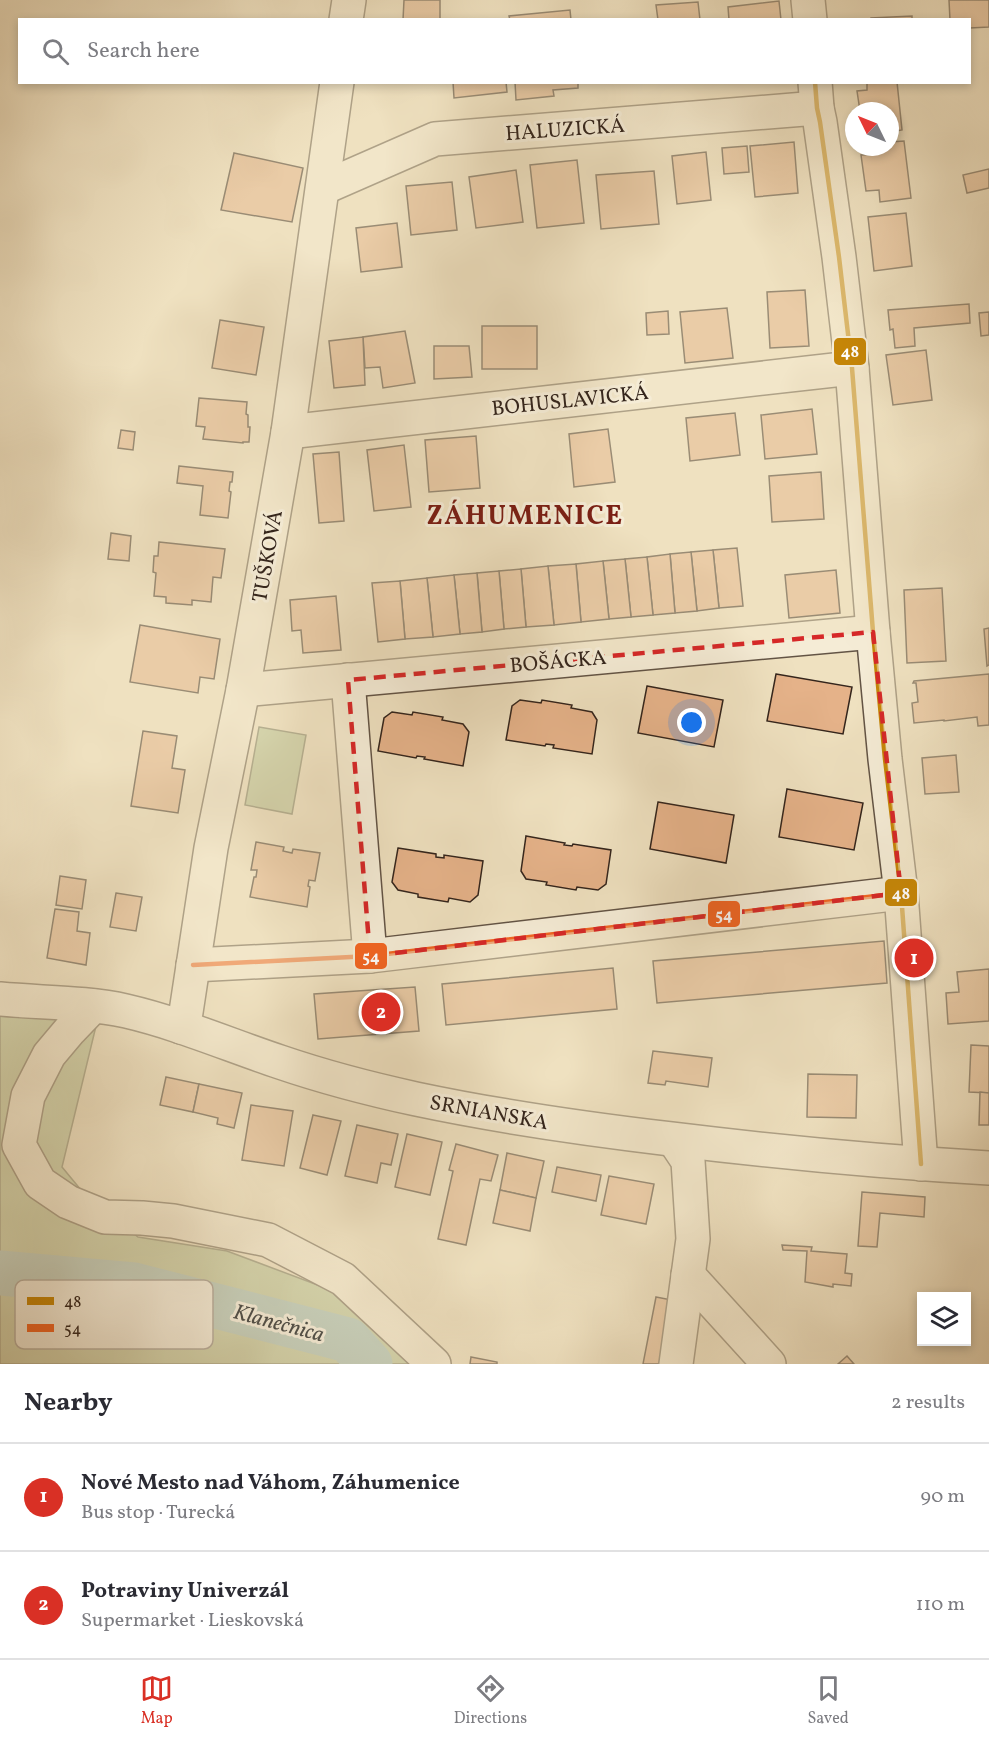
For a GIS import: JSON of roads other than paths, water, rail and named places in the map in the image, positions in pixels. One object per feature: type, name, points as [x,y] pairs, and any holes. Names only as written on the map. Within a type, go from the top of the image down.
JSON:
[{"type":"street","points":[[346,18],[349,0]]},
{"type":"street","points":[[808,0],[810,18]]},
{"type":"street","name":"TUŠKOVÁ","points":[[181,1027],[186,1012],[211,848],[243,690],[288,432],[337,84]]},
{"type":"street","points":[[816,95],[852,368],[873,632],[901,893],[921,1164]]},
{"type":"street","name":"HALUZICKÁ","points":[[323,188],[435,139],[816,95]]},
{"type":"street","name":"BOHUSLAVICKÁ","points":[[288,432],[852,368]]},
{"type":"street","name":"BOŠÁCKA","points":[[243,690],[873,632]]},
{"type":"street","points":[[348,680],[370,956]]},
{"type":"street","points":[[193,965],[370,956],[901,893]]},
{"type":"street","name":"SRNIANSKA","points":[[0,999],[93,1006],[125,1011],[181,1027],[292,1066],[352,1084],[479,1111],[674,1140],[828,1157],[989,1168]]},
{"type":"street","points":[[93,1006],[49,1056],[28,1096],[19,1145],[40,1183],[68,1202],[105,1216],[173,1221],[268,1240],[343,1279],[434,1364]]},
{"type":"street","points":[[674,1140],[688,1161],[693,1239],[676,1364]]},
{"type":"street","points":[[688,1275],[769,1364]]},
{"type":"waterway","name":"Klanečnica","points":[[0,1273],[78,1280]]},
{"type":"waterway","name":"Klanečnica","points":[[213,1305],[348,1340],[370,1364]]},
{"type":"place","name":"Nové Mesto nad Váhom, Záhumenice","points":[[914,958]]},
{"type":"place","name":"Potraviny Univerzál","points":[[381,1012]]},
{"type":"district","name":"ZÁHUMENICE","points":[[525,515]]}]
